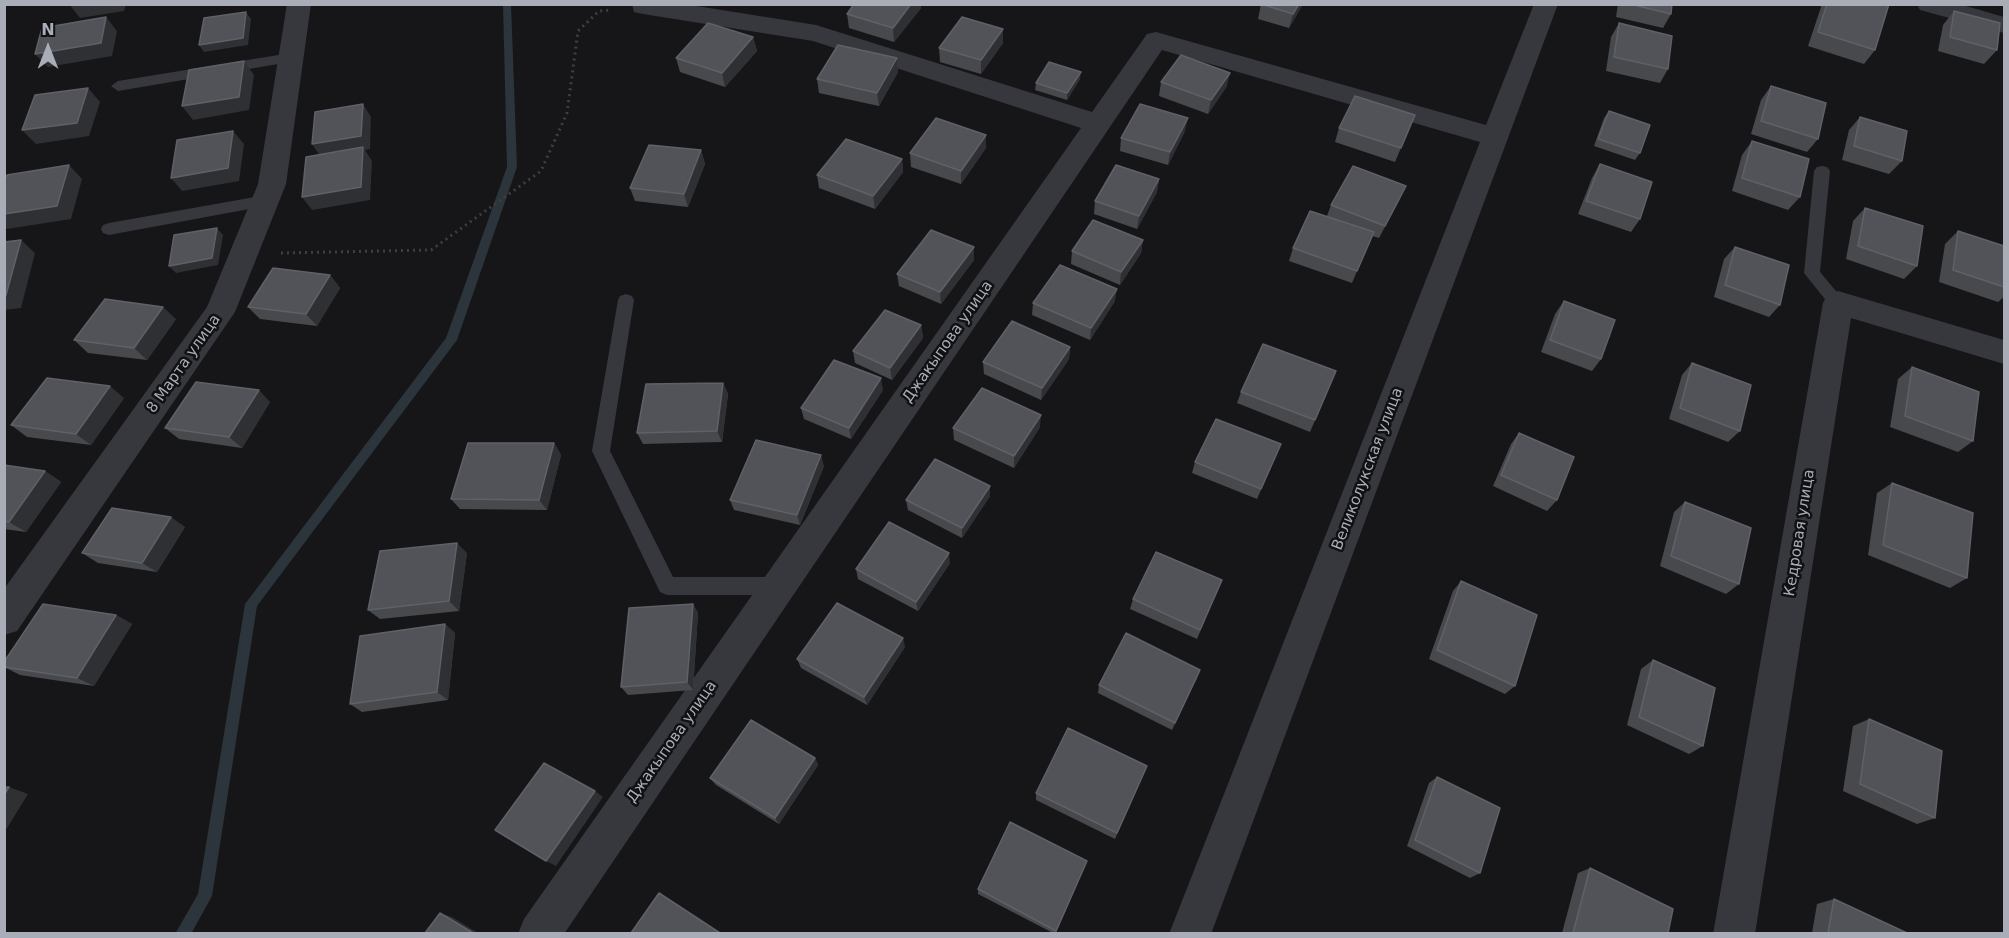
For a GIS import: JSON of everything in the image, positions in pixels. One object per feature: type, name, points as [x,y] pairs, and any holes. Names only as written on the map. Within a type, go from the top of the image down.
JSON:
[{"type":"street","name":"8 Марта улица","points":[[4,619],[220,312],[272,184],[299,4]]},
{"type":"street","name":"Великолукская улица","points":[[1190,933],[1546,4]]},
{"type":"street","points":[[1929,4],[2004,25]]},
{"type":"street","points":[[643,6],[816,33],[1098,124]]},
{"type":"street","name":"Джакыпова улица","points":[[539,933],[1156,40],[1495,137]]},
{"type":"street","points":[[1838,303],[2004,352]]},
{"type":"street","name":"Кедровая улица","points":[[1734,933],[1838,303]]},
{"type":"lane","points":[[118,86],[291,58]]},
{"type":"lane","points":[[1822,171],[1812,273],[1838,303]]},
{"type":"lane","points":[[109,229],[266,201]]},
{"type":"lane","points":[[626,300],[601,451],[667,586],[779,586]]},
{"type":"path","points":[[244,254],[430,250],[541,171],[567,113],[578,31],[598,11],[643,6]]},
{"type":"building","points":[[854,4],[911,4],[893,28],[847,14]]},
{"type":"building","points":[[1261,4],[1299,4],[1293,14]]},
{"type":"building","points":[[1630,4],[1672,4],[1671,14]]},
{"type":"building","points":[[1827,4],[1889,4],[1875,50],[1818,32]]},
{"type":"building","points":[[1954,11],[2000,23],[1997,50],[1950,37]]},
{"type":"building","points":[[246,12],[243,38],[199,45],[204,18]]},
{"type":"building","points":[[106,17],[101,43],[35,54],[42,28]]},
{"type":"building","points":[[962,17],[1003,29],[981,60],[939,48]]},
{"type":"building","points":[[708,23],[753,37],[722,73],[676,58]]},
{"type":"building","points":[[1619,23],[1672,36],[1668,69],[1614,57]]},
{"type":"building","points":[[838,45],[897,58],[877,93],[817,79]]},
{"type":"building","points":[[1181,55],[1230,73],[1211,100],[1161,82]]},
{"type":"building","points":[[244,61],[239,97],[182,106],[189,70]]},
{"type":"building","points":[[1049,62],[1081,72],[1067,93],[1036,83]]},
{"type":"building","points":[[1771,86],[1826,103],[1818,139],[1761,121]]},
{"type":"building","points":[[88,88],[77,123],[22,130],[35,95]]},
{"type":"building","points":[[1355,96],[1415,115],[1401,148],[1339,128]]},
{"type":"building","points":[[363,104],[361,136],[312,144],[315,112]]},
{"type":"building","points":[[1140,104],[1188,118],[1170,152],[1121,138]]},
{"type":"building","points":[[1609,111],[1650,125],[1640,153],[1598,139]]},
{"type":"building","points":[[1860,117],[1907,131],[1902,161],[1854,146]]},
{"type":"building","points":[[936,118],[986,135],[961,171],[910,153]]},
{"type":"building","points":[[233,131],[228,168],[171,178],[177,140]]},
{"type":"building","points":[[846,139],[902,159],[873,196],[817,175]]},
{"type":"building","points":[[1752,141],[1809,159],[1800,197],[1742,178]]},
{"type":"building","points":[[649,145],[701,150],[684,194],[630,188]]},
{"type":"building","points":[[363,147],[361,187],[302,197],[306,157]]},
{"type":"building","points":[[1600,164],[1652,182],[1640,219],[1586,201]]},
{"type":"building","points":[[69,165],[57,206],[4,214],[4,181],[7,175]]},
{"type":"building","points":[[1116,165],[1159,179],[1139,216],[1095,201]]},
{"type":"building","points":[[1353,166],[1406,186],[1385,226],[1331,205]]},
{"type":"building","points":[[1865,208],[1923,226],[1917,266],[1858,246]]},
{"type":"building","points":[[1310,211],[1374,232],[1357,271],[1293,248]]},
{"type":"building","points":[[1093,220],[1143,240],[1121,272],[1072,251]]},
{"type":"building","points":[[217,228],[212,258],[169,266],[174,235]]},
{"type":"building","points":[[931,230],[974,247],[940,292],[897,274]]},
{"type":"building","points":[[1958,231],[2004,246],[2004,287],[1953,270]]},
{"type":"building","points":[[21,240],[6,295],[4,295],[4,242]]},
{"type":"building","points":[[1735,247],[1789,265],[1780,305],[1725,285]]},
{"type":"building","points":[[1060,265],[1117,289],[1091,328],[1033,303]]},
{"type":"building","points":[[273,268],[330,275],[306,314],[248,307]]},
{"type":"building","points":[[105,299],[163,307],[134,348],[74,340]]},
{"type":"building","points":[[1564,301],[1615,320],[1601,359],[1550,340]]},
{"type":"building","points":[[885,310],[921,325],[890,368],[853,351]]},
{"type":"building","points":[[1012,321],[1070,347],[1042,388],[983,362]]},
{"type":"building","points":[[1263,344],[1336,371],[1315,420],[1241,392]]},
{"type":"building","points":[[834,360],[881,378],[849,428],[801,408]]},
{"type":"building","points":[[1692,363],[1751,385],[1740,431],[1680,408]]},
{"type":"building","points":[[1912,367],[1979,392],[1973,441],[1905,416]]},
{"type":"building","points":[[47,378],[110,386],[76,434],[11,425]]},
{"type":"building","points":[[196,382],[259,390],[229,437],[165,428]]},
{"type":"building","points":[[723,383],[717,431],[637,433],[646,384]]},
{"type":"building","points":[[982,388],[1041,415],[1014,456],[953,428]]},
{"type":"building","points":[[1216,419],[1281,444],[1261,489],[1195,462]]},
{"type":"building","points":[[1519,433],[1574,457],[1557,500],[1501,475]]},
{"type":"building","points":[[756,440],[821,455],[797,515],[730,500]]},
{"type":"building","points":[[468,443],[554,443],[539,500],[451,499]]},
{"type":"building","points":[[935,459],[990,486],[962,528],[906,500]]},
{"type":"building","points":[[4,465],[45,471],[9,522],[4,521]]},
{"type":"building","points":[[1892,483],[1973,513],[1967,578],[1883,545]]},
{"type":"building","points":[[1685,502],[1751,528],[1739,584],[1671,556]]},
{"type":"building","points":[[112,508],[171,517],[142,563],[82,553]]},
{"type":"building","points":[[889,522],[949,553],[916,602],[856,569]]},
{"type":"building","points":[[457,543],[449,601],[368,610],[380,551]]},
{"type":"building","points":[[1156,552],[1222,580],[1200,630],[1133,599]]},
{"type":"building","points":[[1461,581],[1537,615],[1515,686],[1437,650]]},
{"type":"building","points":[[837,603],[903,638],[864,697],[797,659]]},
{"type":"building","points":[[43,604],[116,615],[77,678],[4,667],[4,662]]},
{"type":"building","points":[[693,604],[687,682],[621,687],[629,608]]},
{"type":"building","points":[[445,624],[437,692],[350,704],[360,636]]},
{"type":"building","points":[[1126,633],[1200,670],[1175,723],[1099,685]]},
{"type":"building","points":[[1653,660],[1715,688],[1703,746],[1639,717]]},
{"type":"building","points":[[1869,719],[1942,751],[1935,818],[1860,784]]},
{"type":"building","points":[[751,720],[815,758],[775,818],[710,778]]},
{"type":"building","points":[[1068,728],[1147,766],[1117,833],[1036,793]]},
{"type":"building","points":[[544,763],[595,791],[546,861],[495,830]]},
{"type":"building","points":[[1437,777],[1500,808],[1480,873],[1415,840]]},
{"type":"building","points":[[1010,822],[1087,861],[1056,931],[978,889]]},
{"type":"building","points":[[1590,868],[1673,909],[1668,933],[1573,933]]},
{"type":"building","points":[[659,893],[720,933],[631,933]]},
{"type":"building","points":[[1834,899],[1907,933],[1828,933]]},
{"type":"building","points":[[440,913],[473,933],[425,933]]},
{"type":"waterway","points":[[182,934],[205,896],[251,604],[451,340],[512,167],[507,4]]}]
